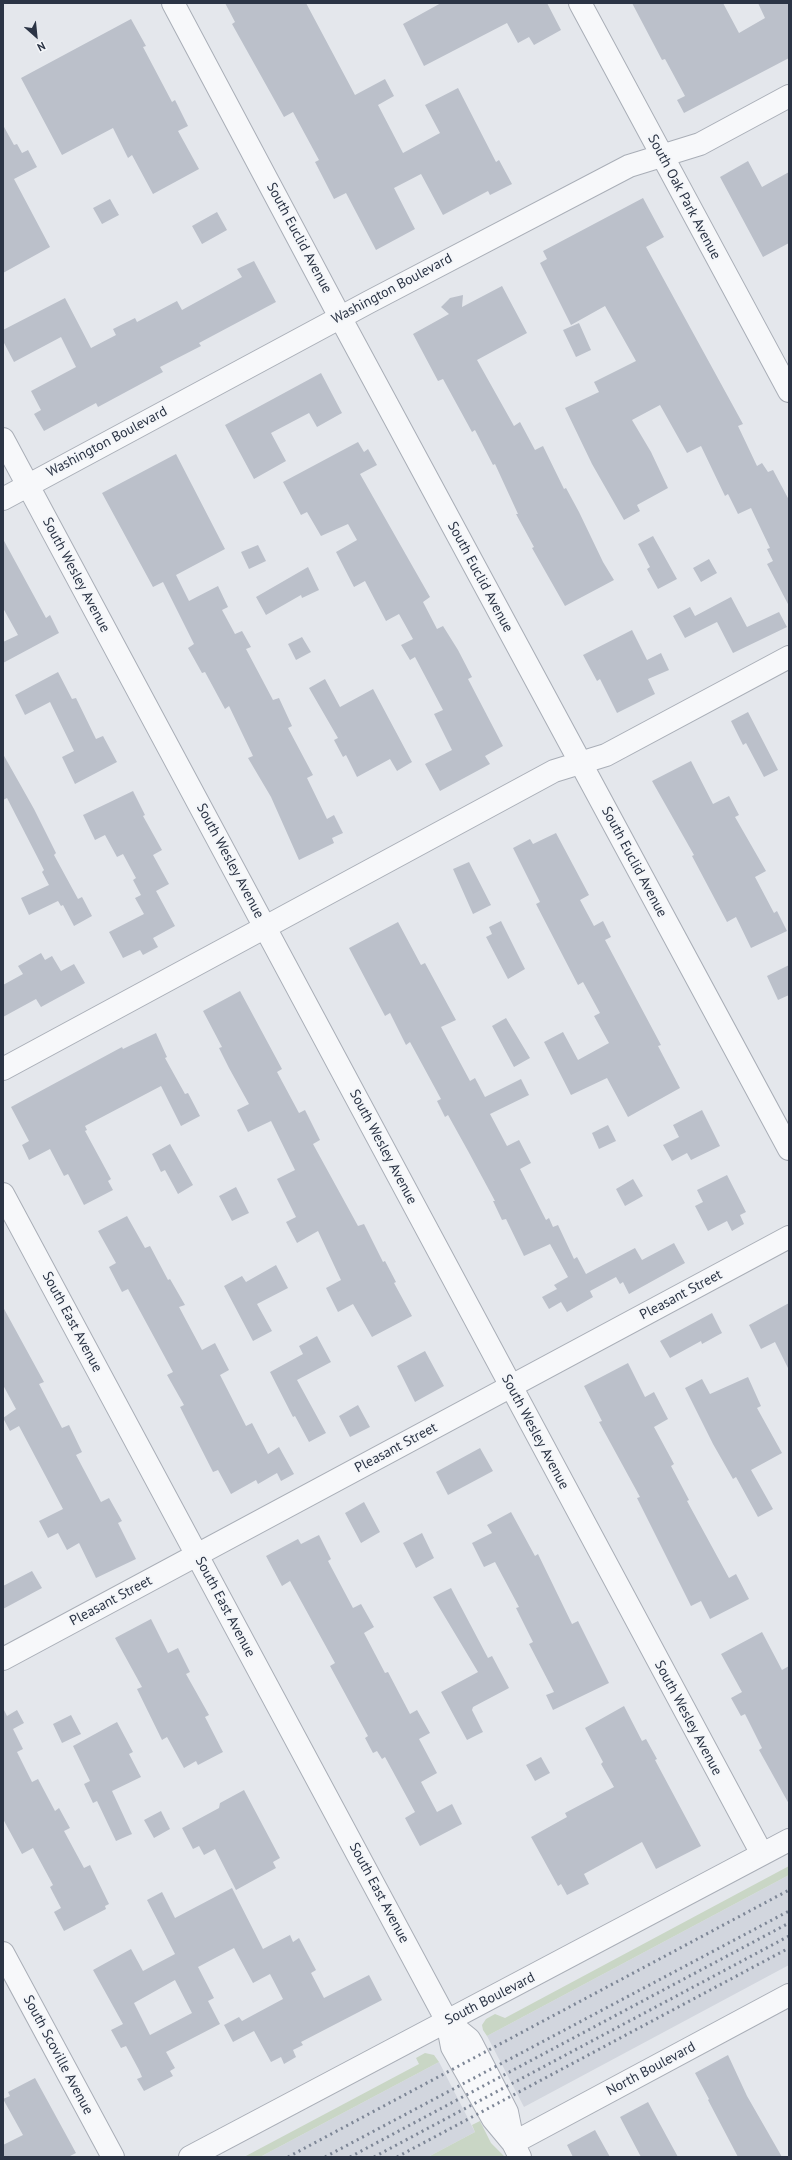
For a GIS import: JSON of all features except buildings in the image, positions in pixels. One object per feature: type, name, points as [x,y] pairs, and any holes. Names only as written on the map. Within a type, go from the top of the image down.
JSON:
[{"type":"street","name":"South Euclid Avenue","points":[[173,3],[340,317],[789,1149]]},
{"type":"street","name":"South Oak Park Avenue","points":[[580,3],[789,390]]},
{"type":"street","name":"Washington Boulevard","points":[[3,499],[340,317],[629,166],[700,144],[789,96]]},
{"type":"street","name":"South Wesley Avenue","points":[[3,439],[762,1854]]},
{"type":"street","points":[[3,1068],[554,771],[610,753],[789,657]]},
{"type":"street","name":"South East Avenue","points":[[3,1194],[447,2021],[452,2047],[493,2119],[517,2150]]},
{"type":"street","name":"Pleasant Street","points":[[3,1659],[789,1237]]},
{"type":"street","name":"South Boulevard","points":[[190,2157],[789,1840]]},
{"type":"street","name":"South Scoville Avenue","points":[[3,1953],[114,2157]]},
{"type":"street","name":"North Boulevard","points":[[517,2150],[789,1994]]},
{"type":"shaded area","points":[[789,1875],[789,1965],[524,2107],[487,2036]]},
{"type":"shaded area","points":[[439,2062],[475,2132],[428,2157],[260,2157]]},
{"type":"green space","points":[[789,1866],[789,1875],[487,2036],[483,2030],[482,2025],[486,2019],[495,2014],[505,2018]]},
{"type":"green space","points":[[425,2053],[434,2055],[439,2062],[260,2157],[244,2157],[419,2064],[416,2058]]},
{"type":"green space","points":[[480,2121],[491,2143],[505,2157],[428,2157],[475,2132],[472,2125]]},
{"type":"railway","points":[[288,2157],[789,1890]]},
{"type":"railway","points":[[325,2157],[789,1911]]},
{"type":"railway","points":[[350,2157],[789,1923]]},
{"type":"railway","points":[[374,2157],[789,1936]]},
{"type":"railway","points":[[397,2157],[789,1948]]}]
